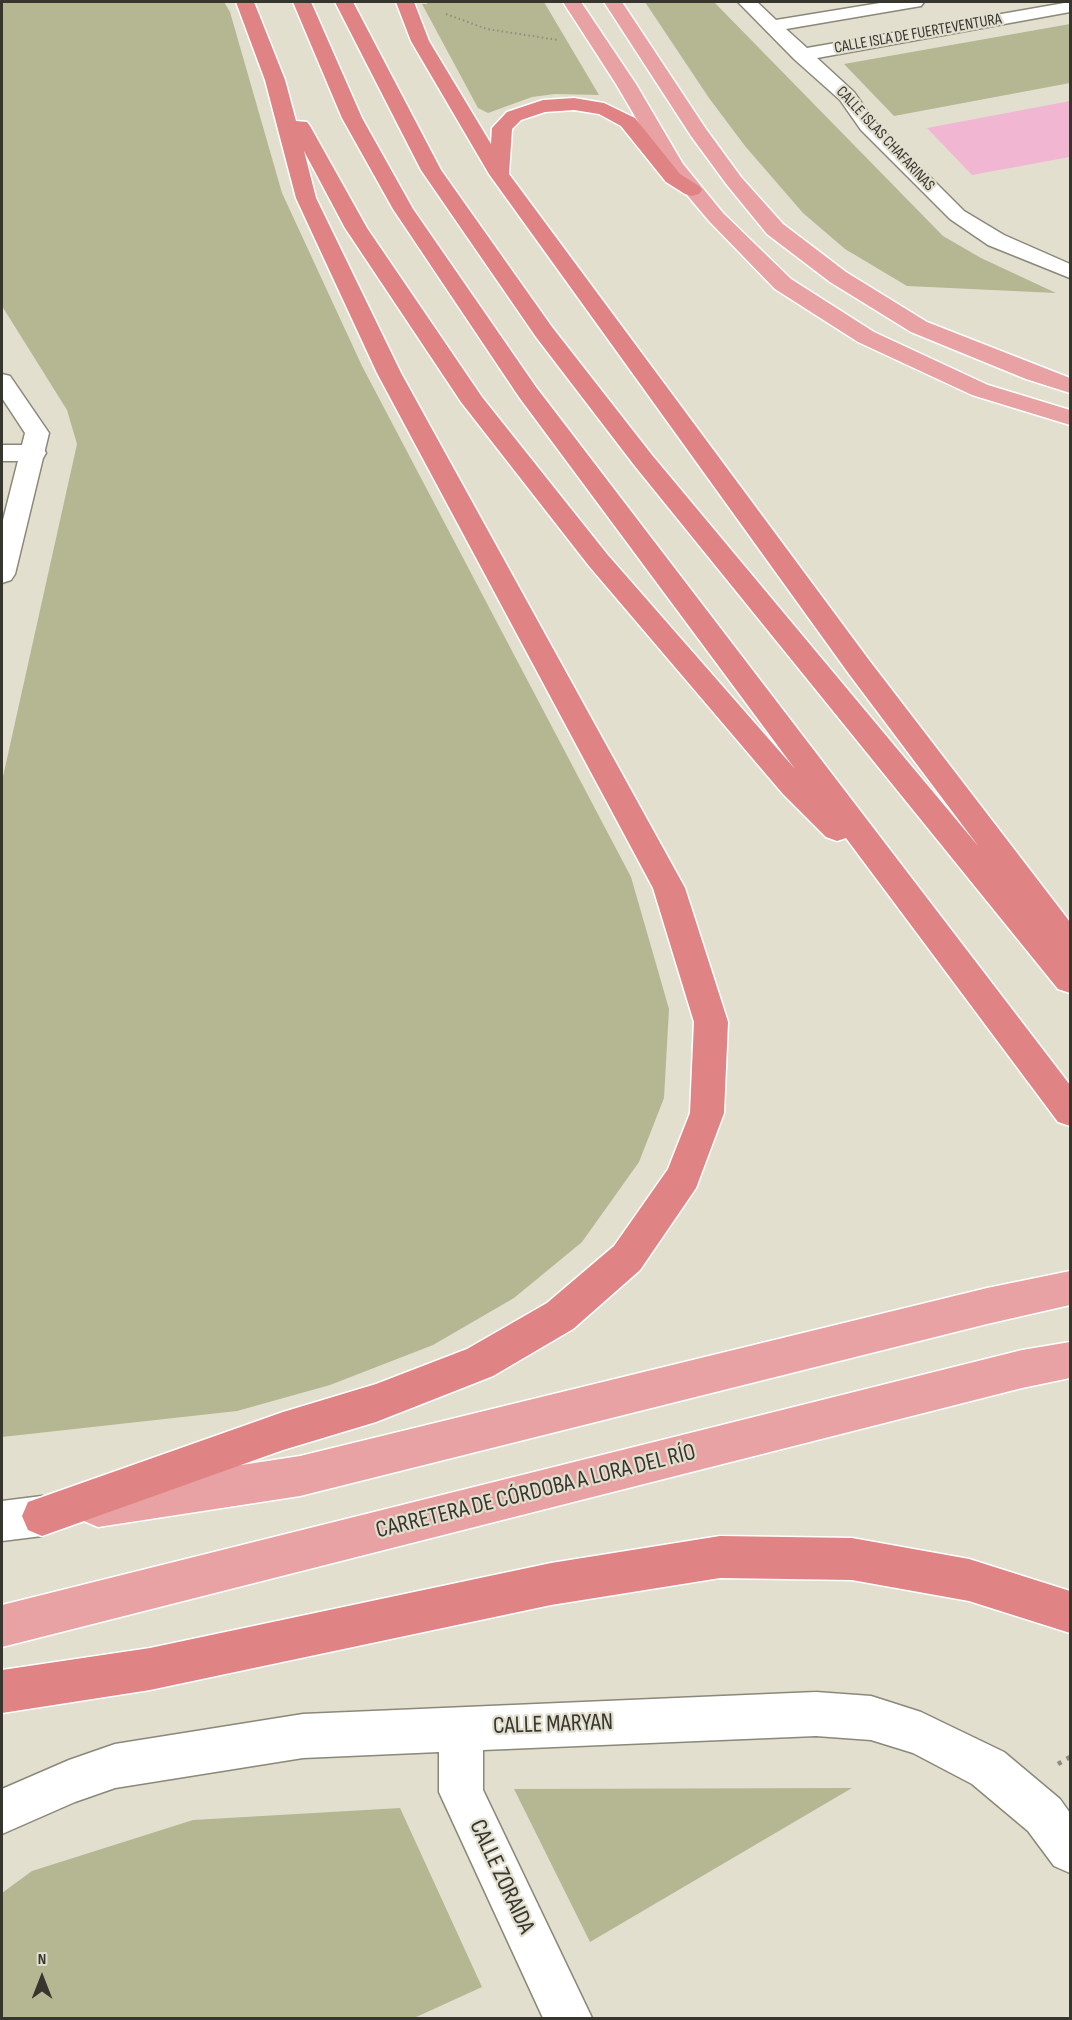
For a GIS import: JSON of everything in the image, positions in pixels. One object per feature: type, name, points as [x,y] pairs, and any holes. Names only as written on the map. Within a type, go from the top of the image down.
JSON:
[{"type":"highway","points":[[42,1516],[283,1431],[376,1403],[479,1363],[560,1316],[627,1258],[683,1177],[707,1113],[711,1022],[669,888],[389,373],[306,198],[274,80],[244,2]]},
{"type":"highway","points":[[302,2],[352,118],[403,209],[527,392],[1071,1111]]},
{"type":"highway","points":[[344,2],[430,170],[544,332],[658,478],[1071,980]]},
{"type":"highway","points":[[405,2],[420,41],[499,174],[859,667],[1071,945]]},
{"type":"highway","points":[[274,80],[356,228],[473,402],[598,560],[793,786],[927,921]]},
{"type":"highway","points":[[499,174],[502,128],[514,116],[543,106],[574,104],[604,110],[628,122],[673,178],[692,190]]},
{"type":"highway","points":[[2,1692],[150,1670],[551,1584],[720,1557],[852,1559],[969,1580],[1071,1612]]},
{"type":"main road","points":[[572,2],[626,84],[674,167],[692,190],[783,284],[866,338],[980,390],[1071,418]]},
{"type":"main road","points":[[613,2],[704,140],[734,181],[775,229],[838,277],[919,327],[1034,374],[1071,386]]},
{"type":"main road","points":[[42,1516],[300,1476],[987,1306],[1071,1288]]},
{"type":"main road","name":"CARRETERA DE CÓRDOBA A LORA DEL RÍO","points":[[2,1626],[1022,1369],[1071,1360]]},
{"type":"street","name":"CALLE ISLAS CHAFARINAS","points":[[747,2],[847,96],[868,126],[957,215],[996,240],[1071,272]]},
{"type":"street","name":"CALLE ISLA DE FUERTEVENTURA","points":[[772,26],[915,2]]},
{"type":"street","name":"CALLE ISLA DE FUERTEVENTURA","points":[[801,55],[1071,7]]},
{"type":"street","points":[[2,381],[38,433],[2,574]]},
{"type":"street","points":[[2,453],[34,453]]},
{"type":"street","points":[[2,1521],[42,1516]]},
{"type":"street","name":"CALLE MARYAN","points":[[2,1812],[69,1782],[115,1766],[303,1736],[816,1714],[871,1718],[921,1734],[988,1768],[1044,1815],[1071,1850]]},
{"type":"street","name":"CALLE ZORAIDA","points":[[461,1728],[461,1792],[568,2019]]},
{"type":"path","points":[[443,13],[487,29],[563,41]]},
{"type":"green space","points":[[2,2],[224,2],[230,12],[282,193],[362,366],[631,877],[669,1009],[664,1098],[639,1162],[582,1242],[514,1298],[433,1345],[330,1385],[237,1411],[2,1437],[2,781],[77,444],[67,410],[2,306]]},
{"type":"green space","points":[[427,2],[544,2],[599,95],[555,94],[532,97],[488,113],[478,108],[422,4],[427,4]]},
{"type":"green space","points":[[645,2],[714,2],[943,236],[981,258],[1056,293],[907,286],[845,249],[803,213],[745,146],[709,98]]},
{"type":"green space","points":[[1070,24],[1070,83],[894,116],[844,64]]},
{"type":"green space","points":[[852,1788],[590,1942],[514,1789]]},
{"type":"green space","points":[[400,1808],[482,1987],[414,2018],[2,2018],[2,1893],[32,1871],[193,1820]]},
{"type":"building","points":[[1070,101],[1070,157],[972,175],[927,128]]}]
